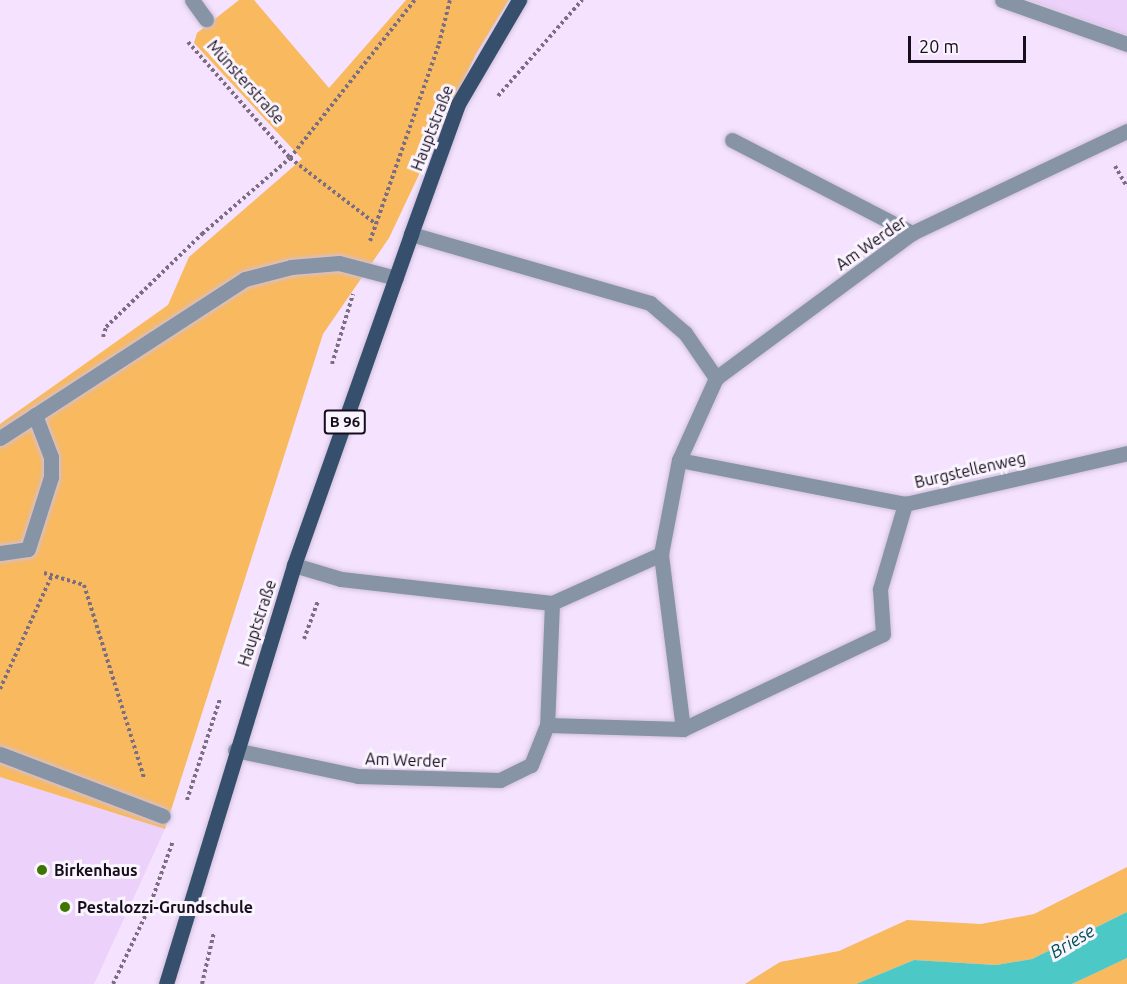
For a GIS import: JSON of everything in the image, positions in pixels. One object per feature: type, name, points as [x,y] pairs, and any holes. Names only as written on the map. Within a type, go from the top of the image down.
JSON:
[{"type":"main road","name":"Hauptstraße","points":[[166,984],[235,750],[294,565],[411,234],[458,104],[519,0]]},
{"type":"street","name":"Münsterstraße","points":[[192,0],[206,19]]},
{"type":"street","points":[[1002,0],[1127,44]]},
{"type":"street","name":"Am Werder","points":[[683,729],[662,554],[679,460],[716,378],[912,233],[1127,131]]},
{"type":"street","points":[[732,140],[912,233]]},
{"type":"street","points":[[411,234],[650,303],[685,333],[716,378]]},
{"type":"street","points":[[0,438],[227,287],[255,276],[339,263],[396,278]]},
{"type":"street","points":[[0,553],[28,549],[51,477],[51,457],[35,415]]},
{"type":"street","name":"Burgstellenweg","points":[[679,460],[905,504],[1127,453]]},
{"type":"street","points":[[547,725],[683,729],[883,634],[880,589],[905,504]]},
{"type":"street","points":[[294,565],[327,576],[552,603],[662,554]]},
{"type":"street","name":"Am Werder","points":[[235,750],[358,776],[500,780],[531,765],[547,725],[552,603]]},
{"type":"street","points":[[0,754],[159,815]]},
{"type":"path","points":[[89,379],[106,327],[202,234],[290,158],[415,0]]},
{"type":"path","points":[[496,98],[582,0]]},
{"type":"path","name":"Münsterstraße","points":[[206,19],[193,29],[188,41],[193,51],[290,158]]},
{"type":"path","points":[[290,158],[376,224]]},
{"type":"path","points":[[28,549],[29,568],[84,585],[159,815]]},
{"type":"path","points":[[0,689],[52,575]]},
{"type":"path","points":[[300,650],[327,576]]},
{"type":"path","points":[[202,984],[216,926]]},
{"type":"shaded area","points":[[239,0],[254,0],[329,88],[406,0],[509,0],[476,54],[389,238],[323,334],[165,829],[0,777],[0,424],[168,305],[189,257],[302,159],[194,43],[197,33]]},
{"type":"shaded area","points":[[1030,0],[1127,0],[1127,35]]},
{"type":"shaded area","name":"Pestalozzi-Grundschule","points":[[0,777],[165,829],[94,984],[0,984]]},
{"type":"shaded area","points":[[1127,867],[1127,912],[1032,959],[996,965],[914,960],[856,984],[745,984],[780,962],[839,951],[907,920],[981,924],[1034,914]]},
{"type":"shaded area","points":[[1127,958],[1127,984],[1072,984],[1101,970]]},
{"type":"water","name":"Briese","points":[[1127,912],[1127,958],[1072,984],[856,984],[914,960],[996,965],[1032,959]]},
{"type":"place","name":"Birkenhaus","points":[[42,870]]},
{"type":"place","name":"Pestalozzi-Grundschule","points":[[65,907]]}]
